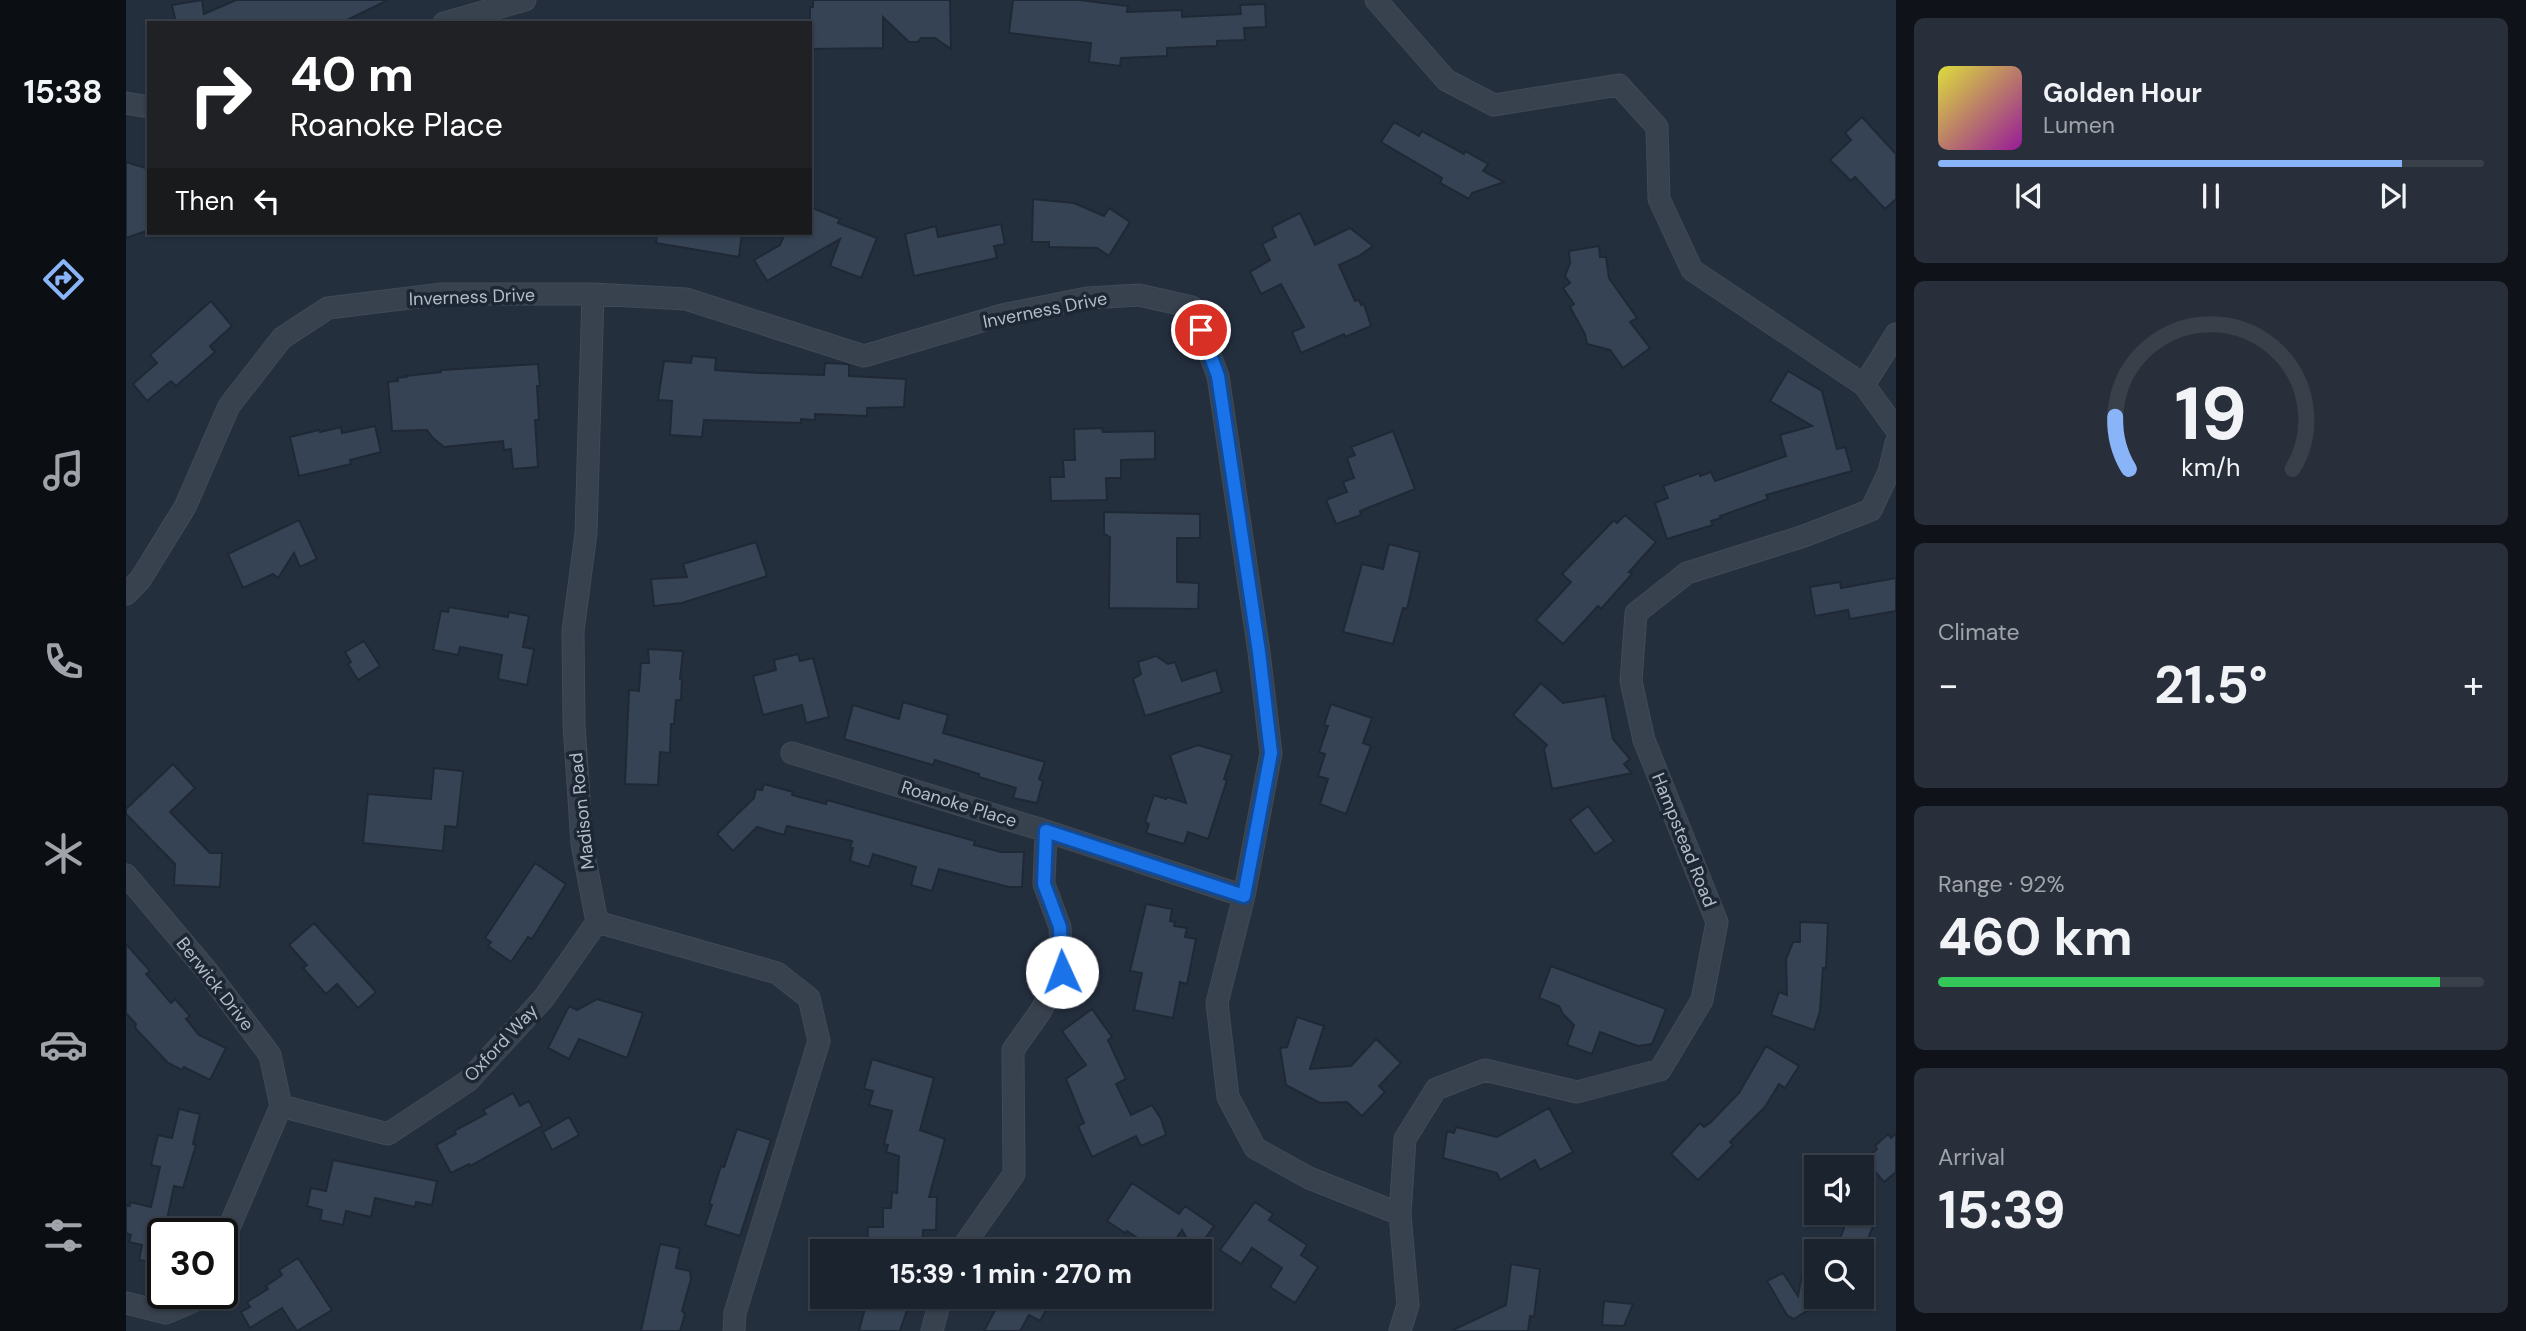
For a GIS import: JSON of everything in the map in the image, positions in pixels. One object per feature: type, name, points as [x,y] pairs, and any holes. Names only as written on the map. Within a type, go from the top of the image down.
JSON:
[{"type":"street","points":[[451,21],[525,0]]},
{"type":"street","points":[[1376,0],[1446,80],[1494,105],[1619,85],[1657,127],[1659,199],[1692,270],[1864,385],[1896,429]]},
{"type":"street","points":[[126,103],[147,107]]},
{"type":"street","name":"Inverness Drive","points":[[126,594],[140,580],[185,507],[229,406],[282,338],[328,308],[442,295],[593,294],[686,299],[864,356],[1002,315],[1087,298],[1139,295],[1192,307],[1218,376],[1259,652],[1271,753],[1244,896],[1217,1003],[1228,1097],[1255,1148],[1309,1178],[1400,1214]]},
{"type":"street","name":"Madison Road","points":[[593,294],[586,533],[573,631],[574,724],[582,844],[597,922]]},
{"type":"street","points":[[1864,385],[1896,334]]},
{"type":"street","name":"Hampstead Road","points":[[1400,1331],[1408,1305],[1400,1214],[1405,1139],[1436,1089],[1485,1070],[1577,1092],[1660,1070],[1702,1000],[1717,922],[1644,740],[1631,681],[1636,613],[1687,573],[1804,536],[1871,510],[1889,472],[1896,443]]},
{"type":"street","name":"Roanoke Place","points":[[792,753],[1046,831],[1244,896]]},
{"type":"street","points":[[968,1239],[1014,1174],[1013,1050],[1040,1012],[1062,972],[1060,927],[1044,884],[1046,831]]},
{"type":"street","name":"Berwick Drive","points":[[126,875],[207,971],[270,1055],[281,1106]]},
{"type":"street","points":[[597,922],[777,973],[809,998],[819,1041],[735,1313],[734,1331]]},
{"type":"street","name":"Oxford Way","points":[[281,1106],[388,1134],[468,1081],[543,999],[597,922]]},
{"type":"street","points":[[233,1218],[281,1106]]},
{"type":"street","points":[[126,1303],[147,1308]]},
{"type":"street","points":[[150,1309],[166,1313],[175,1309]]},
{"type":"street","points":[[932,1331],[938,1309]]},
{"type":"building","points":[[202,0],[204,14],[236,0],[388,0],[345,21],[176,21],[172,5]]},
{"type":"building","points":[[813,0],[950,0],[951,49],[935,38],[921,38],[918,42],[909,42],[883,17],[883,48],[812,49],[810,7],[813,7]]},
{"type":"building","points":[[1013,0],[1079,0],[1128,6],[1127,12],[1182,10],[1182,17],[1241,14],[1240,5],[1265,4],[1266,27],[1244,28],[1245,40],[1217,41],[1217,46],[1167,48],[1167,56],[1121,58],[1120,66],[1089,62],[1091,43],[1009,33]]},
{"type":"building","points":[[1862,117],[1896,154],[1896,199],[1885,209],[1855,177],[1851,181],[1830,160],[1851,140],[1845,133]]},
{"type":"building","points":[[1394,122],[1419,136],[1422,131],[1464,154],[1465,151],[1488,164],[1483,171],[1504,182],[1472,193],[1469,199],[1440,183],[1442,178],[1381,142]]},
{"type":"building","points":[[126,162],[147,168],[147,231],[126,238]]},
{"type":"building","points":[[1033,199],[1074,203],[1104,216],[1109,208],[1130,222],[1109,256],[1097,248],[1049,247],[1049,242],[1032,242]]},
{"type":"building","points":[[812,208],[840,219],[838,223],[877,238],[861,278],[830,266],[840,239],[767,281],[754,260],[780,245],[784,235],[812,235]]},
{"type":"building","points":[[1300,213],[1315,245],[1350,228],[1373,246],[1339,265],[1355,301],[1359,300],[1361,305],[1364,304],[1371,326],[1345,337],[1344,334],[1301,353],[1292,332],[1304,327],[1281,284],[1261,294],[1250,272],[1270,260],[1262,244],[1276,237],[1272,227]]},
{"type":"building","points":[[1001,224],[1005,244],[994,246],[997,258],[914,276],[905,234],[936,226],[938,237]]},
{"type":"building","points":[[657,235],[742,235],[739,257],[656,243]]},
{"type":"building","points":[[1599,246],[1600,257],[1606,257],[1609,278],[1637,318],[1630,322],[1650,348],[1623,368],[1610,350],[1587,344],[1585,334],[1570,307],[1574,304],[1563,288],[1570,283],[1565,276],[1570,263],[1569,251]]},
{"type":"building","points":[[211,301],[232,326],[210,346],[215,352],[176,386],[171,381],[147,401],[133,384],[157,363],[150,355]]},
{"type":"building","points":[[692,356],[716,358],[715,370],[759,373],[824,375],[825,363],[847,364],[849,376],[906,379],[904,407],[867,408],[867,416],[815,414],[815,420],[801,419],[801,423],[704,420],[702,437],[670,435],[672,401],[658,400],[664,361],[691,363]]},
{"type":"building","points":[[538,364],[539,420],[535,420],[538,467],[513,469],[511,449],[504,450],[503,441],[444,447],[427,430],[392,431],[388,382],[441,370]]},
{"type":"building","points":[[1788,371],[1822,391],[1837,449],[1845,447],[1852,471],[1766,495],[1768,499],[1711,521],[1713,525],[1667,539],[1655,503],[1668,498],[1663,486],[1700,473],[1700,476],[1711,472],[1715,481],[1786,456],[1780,435],[1812,426],[1770,401]]},
{"type":"building","points":[[375,426],[381,452],[350,460],[351,464],[299,476],[290,437],[341,427],[342,433]]},
{"type":"building","points":[[1102,428],[1103,432],[1155,431],[1155,459],[1121,460],[1121,478],[1106,478],[1107,500],[1051,501],[1050,477],[1064,477],[1063,460],[1075,460],[1074,429]]},
{"type":"building","points":[[1393,431],[1415,489],[1360,511],[1361,515],[1336,524],[1326,500],[1347,492],[1343,482],[1354,478],[1347,458],[1355,455],[1351,447]]},
{"type":"building","points":[[1104,512],[1200,514],[1200,538],[1177,538],[1177,582],[1199,583],[1198,609],[1109,608],[1110,537],[1104,534]]},
{"type":"building","points":[[1625,515],[1656,542],[1601,609],[1598,606],[1563,644],[1536,620],[1571,582],[1562,574],[1614,520],[1617,523]]},
{"type":"building","points":[[299,520],[317,559],[300,567],[294,553],[278,578],[273,574],[243,588],[228,554]]},
{"type":"building","points":[[756,542],[767,576],[682,603],[654,606],[651,579],[687,577],[683,564]]},
{"type":"building","points":[[1389,544],[1420,552],[1407,609],[1403,608],[1393,644],[1343,632],[1362,564],[1383,569]]},
{"type":"building","points":[[1896,578],[1896,611],[1850,619],[1848,610],[1815,616],[1810,587],[1840,582],[1841,588]]},
{"type":"building","points":[[449,607],[508,617],[509,612],[529,616],[523,647],[534,649],[527,685],[498,679],[502,655],[460,647],[458,655],[433,650],[441,611],[448,612]]},
{"type":"building","points":[[364,641],[380,666],[358,680],[348,664],[351,662],[345,652]]},
{"type":"building","points":[[648,649],[683,651],[681,700],[676,700],[674,724],[671,724],[670,753],[660,752],[658,785],[625,784],[629,690],[639,691],[641,663],[649,663]]},
{"type":"building","points":[[798,654],[800,661],[813,658],[829,717],[806,723],[802,705],[763,715],[753,676],[776,670],[774,660]]},
{"type":"building","points":[[1156,656],[1168,664],[1175,662],[1182,681],[1216,670],[1222,692],[1145,716],[1133,679],[1141,674],[1138,662]]},
{"type":"building","points":[[1541,683],[1563,703],[1605,696],[1613,739],[1630,759],[1624,764],[1632,773],[1552,789],[1544,749],[1547,745],[1513,715]]},
{"type":"building","points":[[903,702],[948,715],[943,733],[1045,762],[1039,779],[1043,781],[1037,803],[1013,798],[1016,788],[979,777],[979,774],[935,760],[933,765],[844,739],[853,705],[899,719]]},
{"type":"building","points":[[1331,704],[1372,718],[1363,743],[1371,746],[1346,814],[1320,804],[1328,779],[1318,776],[1325,754],[1319,752],[1328,726],[1324,725]]},
{"type":"building","points":[[1198,745],[1232,755],[1208,839],[1188,832],[1184,844],[1146,833],[1149,824],[1145,822],[1154,795],[1186,803],[1170,755]]},
{"type":"building","points":[[173,764],[195,788],[170,812],[210,853],[222,853],[220,887],[174,885],[175,864],[126,814],[126,809]]},
{"type":"building","points":[[434,768],[463,771],[457,827],[445,826],[443,851],[363,843],[368,794],[431,799]]},
{"type":"building","points":[[764,784],[793,792],[792,795],[826,804],[827,800],[975,841],[974,845],[1001,852],[1024,852],[1022,887],[1009,887],[939,869],[932,891],[911,885],[916,867],[873,854],[869,867],[850,861],[852,841],[787,826],[784,835],[757,827],[733,851],[717,834],[754,798],[756,789],[762,790]]},
{"type":"building","points":[[1588,806],[1614,841],[1595,854],[1570,820]]},
{"type":"building","points":[[535,863],[566,884],[532,939],[528,937],[511,962],[488,946],[491,942],[485,938]]},
{"type":"building","points":[[1146,904],[1172,909],[1170,921],[1175,922],[1174,926],[1187,928],[1185,937],[1196,939],[1187,984],[1180,982],[1173,1018],[1134,1010],[1142,973],[1130,971]]},
{"type":"building","points":[[1800,922],[1828,923],[1826,968],[1823,968],[1820,1011],[1814,1030],[1771,1015],[1779,992],[1787,995],[1786,959],[1793,942],[1800,942]]},
{"type":"building","points":[[314,923],[376,992],[358,1008],[337,984],[326,994],[303,968],[307,965],[289,945]]},
{"type":"building","points":[[126,944],[150,971],[146,974],[171,1003],[175,999],[190,1016],[186,1019],[199,1035],[226,1048],[210,1080],[184,1067],[182,1070],[168,1063],[135,1028],[136,1024],[126,1013]]},
{"type":"building","points":[[1551,966],[1666,1009],[1652,1044],[1638,1046],[1600,1032],[1592,1054],[1567,1045],[1574,1025],[1559,1006],[1539,998]]},
{"type":"building","points":[[597,999],[643,1013],[627,1058],[579,1039],[569,1059],[548,1048],[569,1006],[577,1010]]},
{"type":"building","points":[[1092,1009],[1112,1037],[1108,1040],[1126,1079],[1116,1084],[1131,1115],[1152,1105],[1161,1119],[1166,1135],[1141,1146],[1136,1136],[1092,1157],[1078,1126],[1084,1123],[1066,1079],[1086,1065],[1062,1031]]},
{"type":"building","points":[[1297,1017],[1324,1026],[1310,1069],[1351,1066],[1376,1039],[1401,1063],[1379,1086],[1385,1092],[1362,1116],[1347,1102],[1320,1103],[1286,1085],[1280,1048],[1287,1047]]},
{"type":"building","points":[[1766,1046],[1799,1066],[1785,1088],[1779,1084],[1765,1107],[1730,1142],[1733,1145],[1698,1180],[1671,1154],[1700,1123],[1704,1127],[1710,1123],[1739,1093]]},
{"type":"building","points":[[872,1059],[934,1078],[920,1130],[945,1139],[929,1197],[937,1197],[936,1230],[923,1230],[923,1239],[868,1239],[868,1227],[883,1227],[883,1208],[891,1208],[892,1192],[897,1193],[899,1156],[886,1152],[888,1145],[884,1144],[892,1111],[869,1105],[873,1091],[864,1089]]},
{"type":"building","points":[[513,1093],[520,1106],[529,1101],[542,1126],[470,1166],[469,1164],[451,1173],[436,1145],[456,1134],[454,1131],[486,1114],[483,1110]]},
{"type":"building","points":[[1549,1108],[1573,1152],[1540,1170],[1535,1160],[1500,1180],[1497,1173],[1443,1158],[1447,1131],[1454,1133],[1456,1127],[1497,1137]]},
{"type":"building","points":[[179,1109],[200,1114],[193,1144],[196,1145],[183,1188],[174,1186],[167,1218],[147,1218],[147,1261],[139,1260],[142,1245],[129,1242],[131,1235],[126,1233],[126,1205],[130,1206],[130,1202],[151,1207],[160,1167],[151,1165],[158,1135],[172,1138]]},
{"type":"building","points":[[569,1117],[579,1135],[552,1150],[543,1132]]},
{"type":"building","points":[[737,1129],[771,1140],[740,1236],[705,1225],[721,1166],[724,1167]]},
{"type":"building","points":[[1896,1133],[1896,1172],[1884,1182],[1874,1170],[1874,1155],[1870,1155],[1877,1149],[1875,1146],[1888,1134],[1891,1138]]},
{"type":"building","points":[[333,1160],[437,1181],[432,1205],[416,1202],[415,1207],[375,1198],[371,1217],[346,1211],[343,1225],[320,1220],[322,1210],[307,1206],[311,1188],[326,1191]]},
{"type":"building","points":[[1132,1183],[1179,1214],[1185,1206],[1214,1226],[1205,1239],[1187,1239],[1182,1230],[1176,1239],[1139,1239],[1107,1221]]},
{"type":"building","points":[[1255,1202],[1273,1214],[1269,1220],[1307,1245],[1301,1255],[1318,1267],[1295,1303],[1270,1287],[1282,1268],[1252,1248],[1241,1264],[1220,1250]]},
{"type":"building","points":[[1845,1225],[1874,1225],[1868,1239],[1840,1239]]},
{"type":"building","points":[[660,1244],[680,1248],[676,1268],[690,1271],[691,1279],[682,1311],[685,1314],[680,1331],[641,1331]]},
{"type":"building","points":[[298,1258],[332,1310],[297,1331],[282,1308],[250,1328],[241,1312],[250,1307],[247,1302],[268,1289],[266,1286],[282,1275],[279,1270]]},
{"type":"building","points":[[1511,1264],[1540,1269],[1534,1317],[1530,1316],[1528,1331],[1451,1331],[1506,1305]]},
{"type":"building","points":[[1804,1264],[1804,1309],[1810,1309],[1794,1319],[1787,1315],[1767,1281],[1783,1273],[1798,1296]]},
{"type":"building","points":[[1604,1301],[1633,1304],[1624,1326],[1602,1325]]},
{"type":"building","points":[[865,1309],[907,1309],[900,1331],[859,1331]]},
{"type":"building","points":[[996,1309],[1046,1309],[1040,1321],[1029,1315],[1020,1331],[984,1331]]},
{"type":"route","points":[[1062,972],[1060,927],[1044,884],[1046,831],[1244,896],[1271,753],[1259,652],[1218,376],[1201,330]]}]
